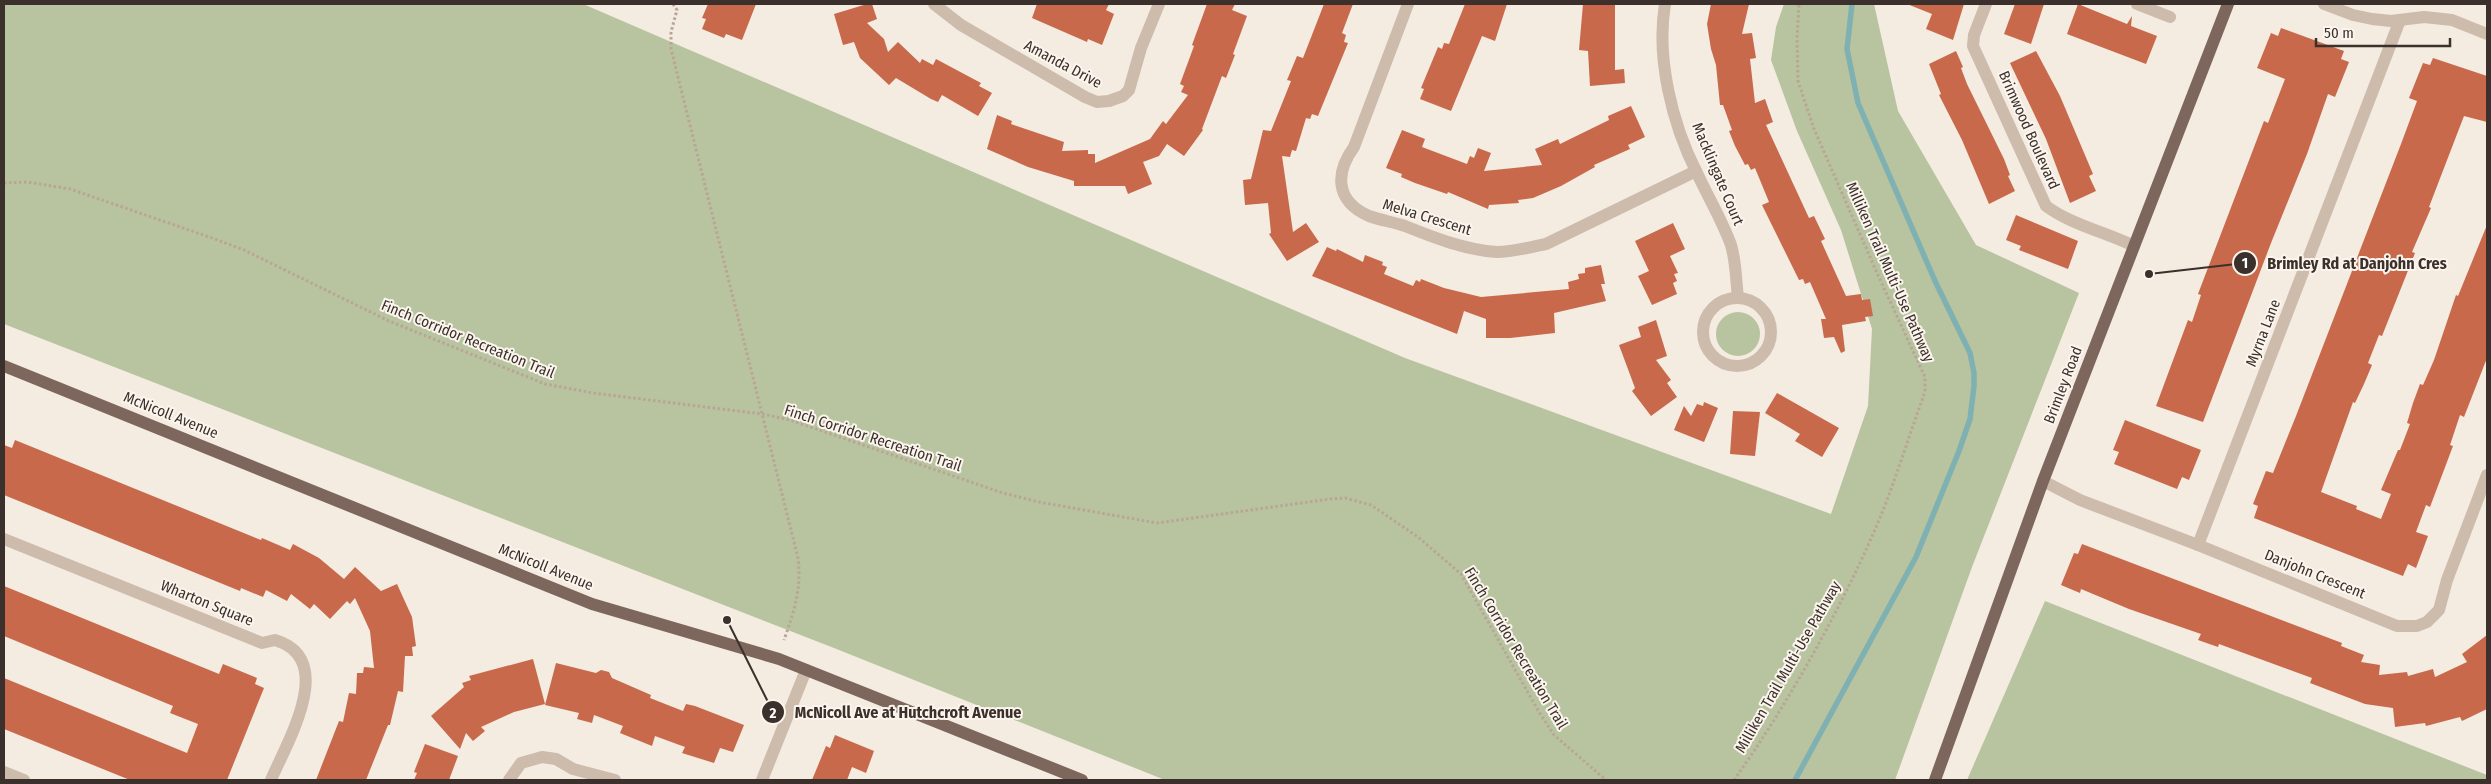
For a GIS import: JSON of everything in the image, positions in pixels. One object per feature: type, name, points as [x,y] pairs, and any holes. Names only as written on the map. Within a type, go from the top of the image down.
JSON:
[{"type":"main road","name":"Brimley Road","points":[[1935,780],[2043,481],[2228,4]]},
{"type":"main road","name":"McNicoll Avenue","points":[[4,366],[592,604],[772,657],[1082,780]]},
{"type":"street","name":"Amanda Drive","points":[[934,4],[968,30],[1085,98],[1097,102],[1123,96],[1128,90],[1140,48],[1159,4]]},
{"type":"street","name":"Melva Crescent","points":[[1408,4],[1354,147],[1344,160],[1341,184],[1345,196],[1356,209],[1370,216],[1391,221],[1444,241],[1498,252],[1520,250],[1546,244],[1696,171]]},
{"type":"street","name":"Macklingate Court","points":[[1665,4],[1662,35],[1667,87],[1696,171],[1732,247],[1738,298]]},
{"type":"street","name":"Brimwood Boulevard","points":[[1986,4],[1974,34],[1973,46],[2046,206],[2066,218],[2134,246]]},
{"type":"street","points":[[2137,4],[2170,17]]},
{"type":"street","points":[[2324,4],[2362,17],[2400,20],[2424,17],[2452,20],[2487,34]]},
{"type":"street","name":"Myrna Lane","points":[[2198,545],[2400,20]]},
{"type":"street","points":[[1738,298],[1750,300],[1767,314],[1772,336],[1769,347],[1762,356],[1754,363],[1743,366],[1726,364],[1712,355],[1706,346],[1703,334],[1704,323],[1713,308],[1727,299],[1738,298]]},
{"type":"street","name":"Danjohn Crescent","points":[[2043,481],[2080,500],[2198,545],[2397,626],[2417,626],[2435,616],[2442,603],[2447,580],[2487,475]]},
{"type":"street","name":"Wharton Square","points":[[4,539],[262,643],[275,640],[293,648],[301,658],[307,682],[305,697],[271,780]]},
{"type":"street","points":[[762,780],[806,670]]},
{"type":"street","points":[[509,780],[521,764],[542,757],[556,759],[573,769],[615,780]]},
{"type":"street","points":[[4,772],[24,780]]},
{"type":"path","points":[[673,4],[677,10],[671,32],[671,49],[762,414],[800,576],[797,600],[784,640]]},
{"type":"path","name":"Milliken Trail Multi-Use Pathway","points":[[1734,780],[1775,718],[1822,635],[1874,532],[1925,392],[1926,377],[1877,273],[1814,129],[1798,81],[1797,39],[1799,4]]},
{"type":"path","name":"Finch Corridor Recreation Trail","points":[[4,183],[28,182],[70,189],[215,239],[244,250],[389,321],[545,384],[593,393],[762,414],[830,433],[1003,493],[1040,502],[1157,522],[1330,499],[1345,498],[1371,504],[1418,538],[1461,574],[1554,735],[1606,780]]},
{"type":"green space","points":[[4,4],[583,4],[1405,358],[1831,514],[1868,406],[1872,329],[1841,230],[1797,131],[1771,60],[1776,27],[1784,4],[1874,4],[1898,111],[1976,245],[2079,293],[1972,567],[1895,780],[1165,780],[834,648],[4,324]]},
{"type":"green space","points":[[1738,312],[1750,316],[1756,322],[1760,334],[1756,346],[1750,352],[1738,356],[1726,352],[1720,346],[1716,334],[1720,322],[1726,316]]},
{"type":"green space","points":[[2045,601],[2487,775],[2487,780],[1967,780]]},
{"type":"building","points":[[708,4],[756,4],[742,40],[726,34],[724,38],[702,29],[706,19],[702,18]]},
{"type":"building","points":[[872,4],[877,19],[867,23],[884,39],[888,52],[898,42],[920,63],[922,59],[933,65],[936,59],[981,83],[979,86],[992,93],[978,116],[942,95],[938,102],[931,99],[896,78],[889,85],[860,58],[854,42],[843,45],[834,14]]},
{"type":"building","points":[[1037,4],[1109,4],[1106,10],[1114,14],[1102,45],[1088,39],[1087,42],[1032,18]]},
{"type":"building","points":[[1207,4],[1235,4],[1232,10],[1247,16],[1233,54],[1235,55],[1226,78],[1222,76],[1203,130],[1184,156],[1167,144],[1159,156],[1143,162],[1152,184],[1128,194],[1125,186],[1074,186],[1074,181],[1028,167],[987,149],[997,115],[1012,121],[1011,124],[1064,142],[1062,151],[1088,150],[1088,154],[1095,154],[1095,163],[1150,139],[1163,121],[1166,124],[1188,95],[1181,92],[1184,86],[1180,84]]},
{"type":"building","points":[[1324,4],[1353,4],[1342,33],[1346,35],[1344,42],[1348,43],[1318,116],[1312,114],[1310,119],[1306,118],[1296,151],[1292,150],[1290,157],[1282,156],[1293,232],[1306,223],[1319,242],[1287,261],[1269,234],[1271,233],[1268,203],[1245,205],[1243,180],[1251,179],[1263,130],[1271,131],[1291,81],[1287,80],[1297,56],[1303,58]]},
{"type":"building","points":[[1465,4],[1507,4],[1495,41],[1482,36],[1451,111],[1420,99],[1424,89],[1421,88],[1438,47],[1442,49],[1444,43],[1449,44]]},
{"type":"building","points":[[1583,4],[1615,4],[1615,70],[1624,69],[1625,83],[1590,86],[1588,51],[1579,50]]},
{"type":"building","points":[[1711,4],[1749,4],[1742,34],[1752,33],[1756,58],[1750,59],[1755,103],[1765,99],[1773,122],[1766,125],[1809,218],[1814,216],[1825,239],[1821,241],[1846,296],[1861,294],[1862,300],[1870,299],[1873,316],[1865,317],[1866,321],[1842,325],[1845,351],[1841,353],[1834,337],[1824,338],[1821,319],[1826,319],[1810,282],[1805,284],[1803,279],[1799,280],[1762,205],[1769,202],[1755,168],[1751,170],[1748,164],[1745,165],[1729,131],[1732,130],[1723,105],[1720,105],[1716,65],[1707,24]]},
{"type":"building","points":[[1907,4],[1964,4],[1953,40],[1926,29],[1932,14]]},
{"type":"building","points":[[2015,4],[2044,4],[2031,44],[2004,34]]},
{"type":"building","points":[[2078,4],[2127,24],[2132,16],[2131,26],[2157,36],[2146,64],[2067,34]]},
{"type":"building","points":[[2281,28],[2344,51],[2341,59],[2349,62],[2335,97],[2328,94],[2307,154],[2203,422],[2156,406],[2188,320],[2192,322],[2201,295],[2198,294],[2264,121],[2268,123],[2285,79],[2257,68],[2271,33],[2278,36]]},
{"type":"building","points":[[1956,51],[1963,67],[1961,68],[1967,84],[2004,159],[2010,175],[2008,176],[2015,191],[1989,204],[1962,140],[1939,95],[1941,94],[1929,64]]},
{"type":"building","points":[[2036,51],[2060,96],[2093,174],[2089,176],[2096,191],[2070,203],[2046,139],[2010,63]]},
{"type":"building","points":[[2433,58],[2487,76],[2487,122],[2464,116],[2429,207],[2431,208],[2412,252],[2415,253],[2382,336],[2379,335],[2368,363],[2372,365],[2355,403],[2353,402],[2321,492],[2357,506],[2356,509],[2381,519],[2391,494],[2381,490],[2410,424],[2407,423],[2420,384],[2423,385],[2434,360],[2456,295],[2458,296],[2487,225],[2487,358],[2464,417],[2460,415],[2450,445],[2453,446],[2430,507],[2426,505],[2416,532],[2428,536],[2416,568],[2408,564],[2403,576],[2254,518],[2258,506],[2253,504],[2266,471],[2273,473],[2401,144],[2417,101],[2409,98],[2423,63],[2430,65]]},
{"type":"building","points":[[1631,106],[1645,137],[1628,145],[1630,149],[1594,165],[1595,167],[1561,186],[1533,198],[1518,200],[1519,203],[1489,205],[1488,209],[1448,192],[1447,194],[1415,183],[1401,177],[1402,174],[1386,168],[1402,130],[1425,139],[1422,147],[1467,164],[1470,156],[1474,158],[1478,148],[1491,153],[1484,171],[1542,165],[1535,149],[1558,139],[1560,144],[1609,120],[1608,116]]},
{"type":"building","points":[[2016,215],[2078,241],[2068,269],[2019,250],[2021,246],[2006,240]]},
{"type":"building","points":[[1673,223],[1685,249],[1670,256],[1678,273],[1674,274],[1677,281],[1673,283],[1677,294],[1652,305],[1638,276],[1649,271],[1635,241]]},
{"type":"building","points":[[1327,247],[1336,251],[1337,249],[1363,262],[1365,255],[1383,262],[1382,265],[1387,267],[1384,274],[1413,286],[1416,280],[1420,282],[1421,279],[1444,288],[1481,297],[1569,289],[1568,282],[1579,279],[1578,274],[1585,273],[1585,268],[1601,265],[1605,284],[1601,284],[1606,301],[1554,313],[1555,333],[1510,338],[1486,338],[1486,319],[1464,311],[1457,334],[1312,276]]},
{"type":"building","points":[[1656,320],[1667,356],[1656,360],[1671,380],[1667,383],[1677,397],[1651,416],[1632,391],[1635,388],[1619,345],[1641,337],[1638,327]]},
{"type":"building","points":[[1777,393],[1839,428],[1822,457],[1795,441],[1800,434],[1765,413]]},
{"type":"building","points":[[1704,402],[1718,408],[1704,442],[1674,430],[1684,406],[1691,416],[1697,404],[1703,406]]},
{"type":"building","points":[[1733,411],[1760,412],[1755,456],[1730,454]]},
{"type":"building","points":[[2125,420],[2201,450],[2189,480],[2182,477],[2177,489],[2114,464],[2119,452],[2113,450]]},
{"type":"building","points":[[15,440],[261,540],[262,538],[290,550],[293,544],[319,558],[344,579],[355,567],[381,591],[397,584],[412,617],[416,646],[412,647],[413,656],[405,656],[403,692],[398,691],[390,725],[388,725],[366,780],[316,780],[339,721],[343,722],[349,693],[356,694],[357,673],[363,673],[364,667],[374,668],[370,631],[355,598],[350,604],[347,601],[330,619],[314,604],[310,609],[291,594],[287,601],[266,590],[263,597],[241,588],[240,591],[4,495],[4,445],[12,448]]},
{"type":"building","points":[[2082,544],[2342,643],[2341,646],[2364,655],[2361,662],[2380,665],[2379,675],[2407,672],[2408,676],[2433,669],[2435,677],[2467,662],[2462,654],[2487,635],[2487,709],[2462,721],[2460,717],[2426,726],[2425,723],[2395,727],[2393,708],[2365,704],[2310,683],[2312,678],[2219,644],[2218,647],[2198,640],[2201,634],[2129,609],[2081,589],[2080,593],[2061,585],[2074,553],[2078,554]]},
{"type":"building","points":[[4,586],[219,674],[223,664],[257,678],[255,684],[264,688],[227,780],[130,780],[4,729],[4,678],[187,753],[198,724],[170,713],[173,706],[4,636]]},
{"type":"building","points":[[533,659],[545,704],[514,712],[481,727],[485,731],[473,741],[466,733],[460,749],[431,716],[464,687],[462,683],[471,680],[469,676]]},
{"type":"building","points":[[556,663],[596,673],[601,670],[609,672],[612,678],[651,695],[650,698],[683,711],[686,704],[695,706],[744,725],[733,752],[720,748],[714,763],[682,753],[685,747],[655,736],[652,746],[620,733],[623,726],[594,715],[592,723],[577,719],[579,713],[545,705]]},
{"type":"building","points":[[835,735],[874,751],[866,773],[852,767],[847,780],[812,780],[826,746],[830,748]]},
{"type":"building","points":[[425,744],[458,756],[449,780],[414,780],[417,773],[414,772]]},
{"type":"waterway","points":[[1795,780],[1916,557],[1970,419],[1974,386],[1974,373],[1970,353],[1935,281],[1858,103],[1847,49],[1852,4]]},
{"type":"place","name":"Brimley Rd at Danjohn Cres","points":[[2149,274]]},
{"type":"place","name":"McNicoll Ave at Hutchcroft Avenue","points":[[727,620]]}]
